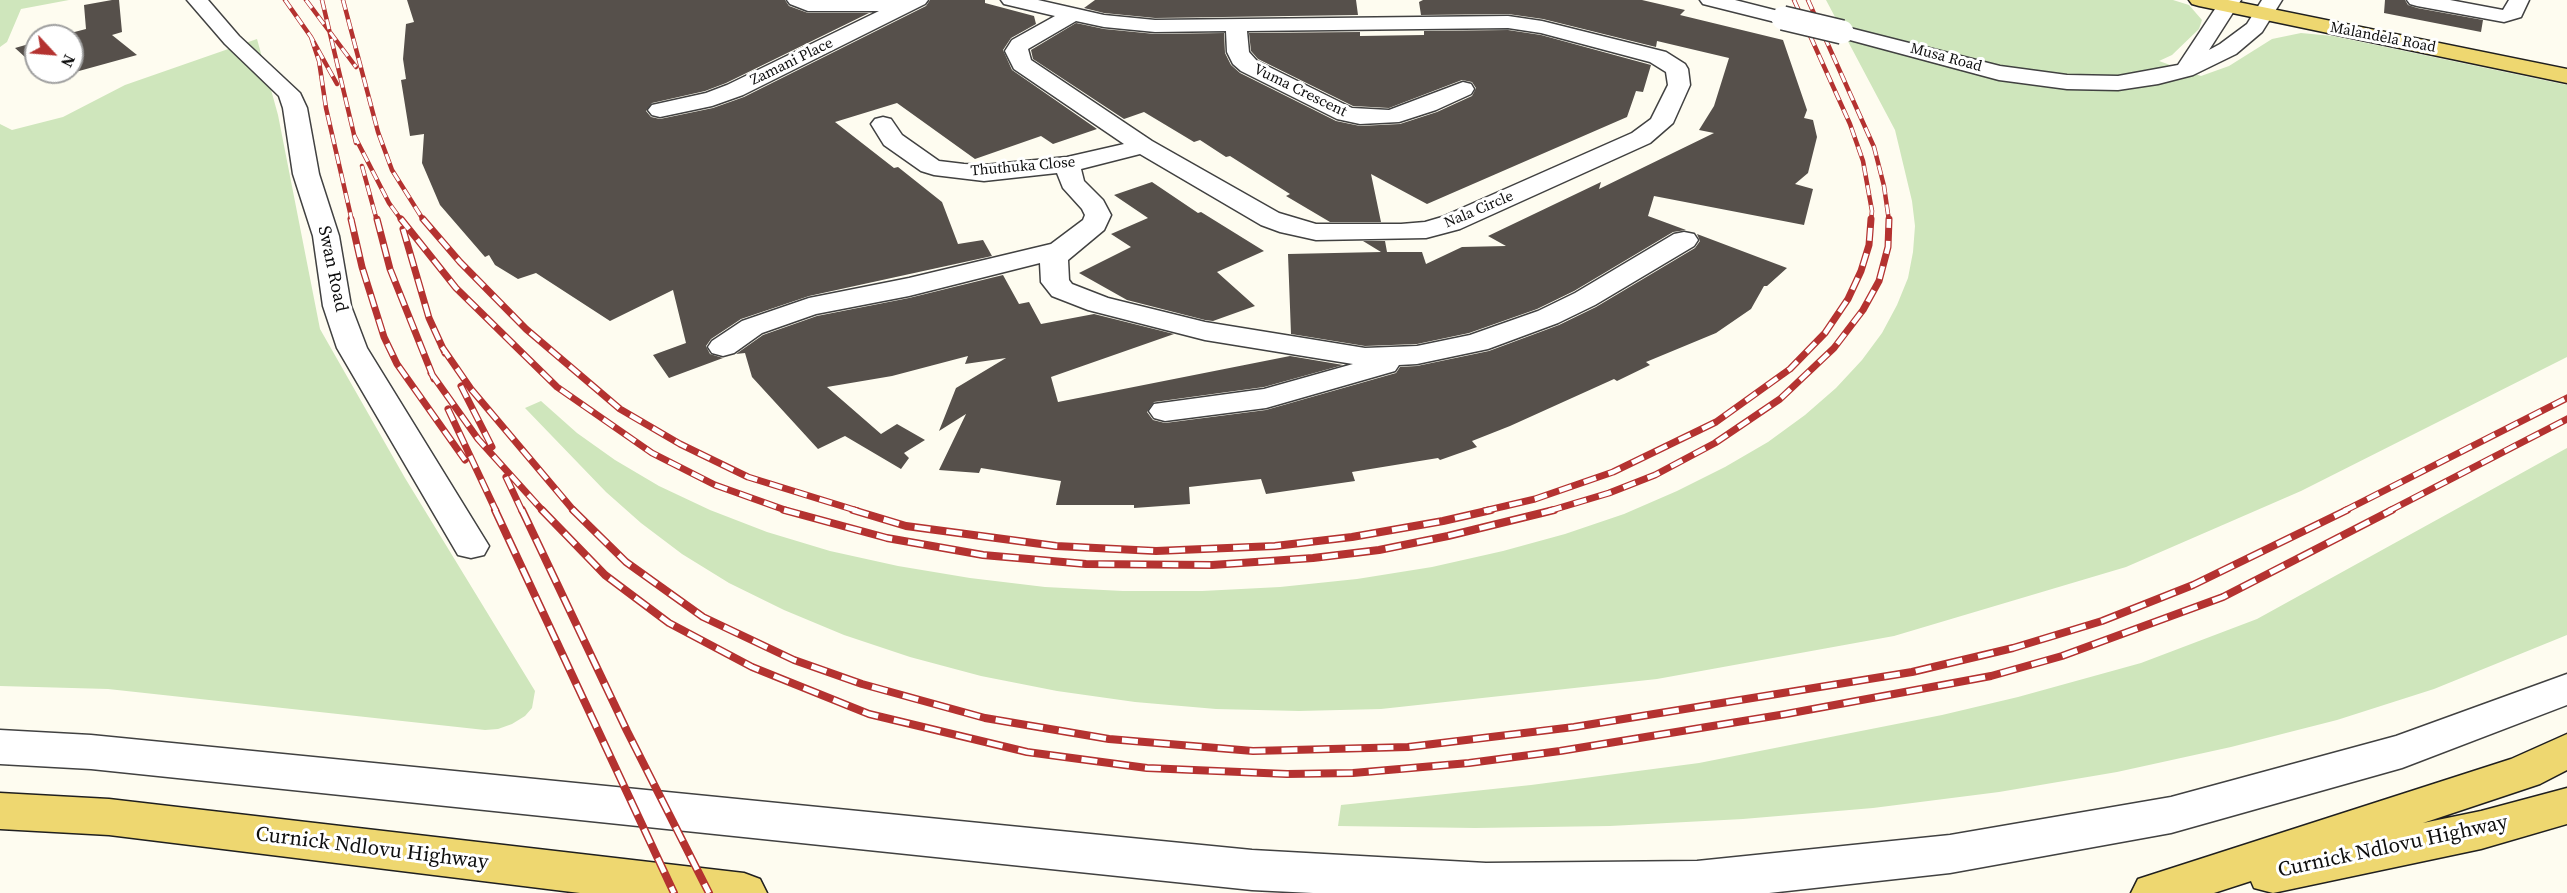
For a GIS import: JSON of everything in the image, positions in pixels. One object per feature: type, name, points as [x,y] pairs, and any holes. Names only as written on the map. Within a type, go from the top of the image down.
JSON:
[{"type":"main road","name":"Malandela Road","points":[[2199,0],[2266,4],[2567,63]]},
{"type":"main road","name":"Malandela Road","points":[[2266,4],[2567,76]]},
{"type":"main road","points":[[2154,893],[2525,772],[2567,751]]},
{"type":"main road","name":"Curnick Ndlovu Highway","points":[[2184,893],[2481,830],[2567,806]]},
{"type":"main road","name":"Curnick Ndlovu Highway","points":[[0,811],[109,818],[744,893]]},
{"type":"street","name":"Swan Road","points":[[197,0],[232,40],[289,93],[295,108],[306,174],[326,236],[338,306],[352,348],[471,546]]},
{"type":"street","points":[[797,0],[808,5],[819,6],[914,2]]},
{"type":"street","name":"Nala Circle","points":[[1011,0],[1071,15],[1145,25],[1236,26],[1390,11],[1542,27],[1658,57],[1677,69],[1679,85],[1661,123],[1641,138],[1451,223],[1426,230],[1316,232],[1270,219],[1143,146],[1022,64],[1016,51],[1027,39],[1071,15]]},
{"type":"street","name":"Musa Road","points":[[1710,0],[1999,73],[2067,82],[2118,83],[2185,70],[2238,43],[2255,28],[2266,4]]},
{"type":"street","points":[[2418,0],[2504,16],[2514,13],[2519,0]]},
{"type":"street","name":"Zamani Place","points":[[660,110],[712,99],[735,90],[914,2]]},
{"type":"street","points":[[2185,70],[2229,3]]},
{"type":"street","name":"Vuma Crescent","points":[[1236,26],[1240,59],[1249,66],[1345,114],[1360,117],[1391,117],[1428,105],[1462,90]]},
{"type":"street","name":"Thuthuka Close","points":[[883,124],[893,140],[930,166],[943,170],[984,173],[1067,164],[1143,146]]},
{"type":"street","points":[[723,347],[752,327],[809,307],[909,287],[1061,250],[1086,233],[1095,224],[1098,215],[1094,206],[1072,183],[1067,164]]},
{"type":"street","points":[[1165,411],[1266,398],[1417,355],[1477,343],[1585,299],[1684,240]]},
{"type":"street","points":[[1061,250],[1054,260],[1055,282],[1062,290],[1098,304],[1205,331],[1326,351],[1365,357],[1417,355]]},
{"type":"street","points":[[0,747],[91,752],[1252,870],[1486,883],[1697,881],[1950,854],[2172,815],[2402,751],[2567,690]]},
{"type":"green space","points":[[0,0],[69,0],[21,9],[7,42],[0,47]]},
{"type":"green space","points":[[1826,0],[2173,0],[2189,5],[2202,20],[2199,29],[2172,55],[2159,61],[2201,76],[2229,66],[2272,39],[2301,33],[2333,36],[2567,85],[2567,357],[2301,491],[2126,567],[1894,636],[1657,679],[1381,709],[1299,711],[1216,709],[1135,702],[1057,691],[981,676],[910,657],[844,635],[784,610],[729,583],[682,554],[641,523],[606,492],[525,408],[541,401],[577,433],[615,460],[659,486],[710,510],[767,532],[830,551],[898,566],[970,578],[1045,587],[1123,591],[1202,591],[1280,587],[1357,579],[1432,567],[1565,534],[1624,514],[1677,491],[1768,442],[1805,415],[1836,388],[1862,360],[1882,333],[1897,305],[1908,278],[1913,252],[1915,226],[1912,201],[1895,130]]},
{"type":"green space","points":[[257,39],[278,115],[320,329],[405,478],[535,691],[532,708],[525,716],[512,724],[498,729],[485,730],[108,689],[0,686],[0,124],[12,130],[63,117],[125,85]]},
{"type":"green space","points":[[2567,448],[2567,635],[2434,689],[2337,720],[2231,747],[2117,772],[1999,792],[1873,808],[1743,819],[1610,826],[1475,828],[1338,826],[1341,805],[1531,785],[1699,763],[1942,715],[2141,663],[2257,619]]},
{"type":"building","points":[[119,0],[122,32],[112,35],[137,55],[84,70],[84,30],[86,29],[84,5]]},
{"type":"building","points":[[407,0],[785,0],[789,6],[808,13],[869,13],[726,83],[705,91],[652,103],[646,111],[651,117],[660,119],[713,108],[744,97],[926,6],[930,0],[985,0],[985,3],[1034,16],[1036,24],[1011,38],[1003,50],[1012,70],[1097,129],[1053,144],[1041,136],[975,159],[897,103],[835,122],[942,202],[958,244],[983,240],[992,256],[809,296],[741,319],[711,339],[706,346],[710,354],[723,358],[669,378],[653,355],[686,343],[673,290],[610,321],[536,273],[518,279],[495,265],[489,255],[485,257],[440,205],[422,163],[424,134],[410,136],[401,80],[406,79],[403,59],[406,24],[414,22]]},
{"type":"building","points":[[1095,0],[1356,0],[1358,15],[1155,18],[1104,13],[1084,8]]},
{"type":"building","points":[[1423,0],[1642,0],[1685,10],[1680,15],[1783,40],[1807,110],[1804,118],[1813,120],[1817,137],[1808,173],[1795,184],[1813,189],[1804,225],[1654,196],[1648,216],[1686,230],[1673,232],[1574,291],[1537,309],[1469,333],[1417,344],[1365,346],[1291,334],[1288,254],[1381,252],[1363,241],[1385,241],[1387,252],[1422,252],[1426,264],[1462,247],[1506,246],[1488,236],[1601,182],[1599,189],[1714,133],[1699,130],[1714,106],[1729,58],[1657,41],[1656,47],[1543,19],[1508,14],[1421,15],[1419,2]]},
{"type":"building","points":[[2385,0],[2405,0],[2408,5],[2417,8],[2483,20],[2481,32],[2384,13]]},
{"type":"building","points":[[1076,23],[1104,29],[1155,34],[1224,33],[1225,53],[1231,65],[1240,73],[1336,121],[1360,126],[1400,124],[1437,112],[1472,96],[1476,88],[1472,82],[1462,80],[1389,108],[1353,106],[1258,59],[1251,51],[1249,33],[1360,32],[1360,36],[1424,35],[1424,31],[1508,30],[1541,35],[1651,65],[1643,92],[1636,91],[1627,117],[1427,204],[1371,174],[1381,222],[1330,222],[1286,196],[1290,194],[1230,156],[1226,157],[1200,140],[1194,142],[1144,112],[1124,119],[1033,59],[1031,50]]},
{"type":"building","points":[[24,45],[24,56],[15,48]]},
{"type":"building","points":[[1152,182],[1198,213],[1201,212],[1264,251],[1217,272],[1255,306],[1213,321],[1205,320],[1127,300],[1079,273],[1131,247],[1111,234],[1148,218],[1114,195]]},
{"type":"building","points":[[1697,234],[1787,268],[1767,286],[1764,286],[1751,309],[1716,333],[1646,362],[1650,365],[1617,381],[1614,379],[1472,441],[1477,447],[1440,460],[1438,458],[1352,472],[1355,481],[1266,494],[1261,479],[1189,487],[1190,504],[1134,508],[1134,505],[1056,505],[1061,481],[981,468],[979,473],[939,470],[966,414],[939,431],[956,388],[1006,358],[965,364],[968,356],[892,376],[827,387],[881,434],[897,424],[925,440],[904,453],[909,458],[901,469],[845,436],[818,449],[752,377],[745,353],[736,354],[763,335],[817,316],[909,298],[1003,275],[1019,304],[1029,302],[1041,324],[1094,314],[1174,334],[1051,377],[1058,402],[1290,356],[1343,365],[1264,387],[1154,402],[1147,412],[1153,420],[1165,423],[1266,410],[1396,373],[1400,367],[1417,366],[1489,351],[1559,325],[1596,307],[1695,248],[1700,241]]},
{"type":"railway","points":[[285,0],[311,37]]},
{"type":"railway","points":[[306,0],[329,31]]},
{"type":"railway","points":[[322,0],[329,31]]},
{"type":"railway","points":[[343,0],[378,132],[392,170],[424,221]]},
{"type":"railway","points":[[1794,0],[1850,124],[1863,161],[1872,211],[1871,221]]},
{"type":"railway","points":[[1808,0],[1874,147],[1884,186],[1889,221]]},
{"type":"railway","points":[[329,31],[356,67]]},
{"type":"railway","points":[[329,31],[354,135]]},
{"type":"railway","points":[[311,37],[337,84]]},
{"type":"railway","points":[[311,37],[319,61],[326,108],[352,221]]},
{"type":"railway","points":[[354,135],[389,203],[402,221]]},
{"type":"railway","points":[[354,135],[356,143]]},
{"type":"railway","points":[[362,166],[377,221]]},
{"type":"railway","points":[[351,219],[362,267],[384,337],[397,364],[465,460]]},
{"type":"railway","points":[[377,219],[390,269],[432,375]]},
{"type":"railway","points":[[401,219],[456,288],[557,387],[652,453],[715,485],[788,511]]},
{"type":"railway","points":[[423,219],[460,262],[526,329],[620,409],[680,444],[748,477],[858,511]]},
{"type":"railway","points":[[1484,511],[1535,499],[1613,472],[1716,422],[1790,369],[1825,333],[1848,299],[1861,271],[1869,245],[1871,219]]},
{"type":"railway","points":[[1549,511],[1609,493],[1655,475],[1715,443],[1780,399],[1834,348],[1863,310],[1879,281],[1888,247],[1889,221]]},
{"type":"railway","points":[[403,229],[429,318],[443,348]]},
{"type":"railway","points":[[443,348],[471,389],[574,511]]},
{"type":"railway","points":[[443,348],[445,353]]},
{"type":"railway","points":[[432,375],[478,439],[543,511]]},
{"type":"railway","points":[[432,375],[434,379]]},
{"type":"railway","points":[[461,386],[492,447]]},
{"type":"railway","points":[[2344,511],[2567,398]]},
{"type":"railway","points":[[448,409],[496,511]]},
{"type":"railway","points":[[2389,511],[2567,419]]},
{"type":"railway","points":[[506,477],[522,511]]},
{"type":"railway","points":[[495,510],[674,893]]},
{"type":"railway","points":[[522,510],[627,731],[709,893]]},
{"type":"railway","points":[[542,510],[605,575],[669,623],[752,667],[869,714],[1027,752],[1147,768],[1287,774],[1353,773],[1469,763],[1560,751],[1786,714],[1991,676],[2062,656],[2223,597],[2392,510]]},
{"type":"railway","points":[[784,510],[887,538],[983,555],[1086,564],[1212,565],[1313,558],[1379,550],[1554,510]]},
{"type":"railway","points":[[853,510],[906,526],[1056,546],[1156,551],[1275,546],[1352,537],[1491,510]]},
{"type":"railway","points":[[574,511],[626,562],[703,617],[794,660],[862,684],[985,718],[1109,739],[1253,751],[1408,747],[1574,727],[1912,672],[2013,648],[2102,621],[2193,585],[2347,510]]}]
